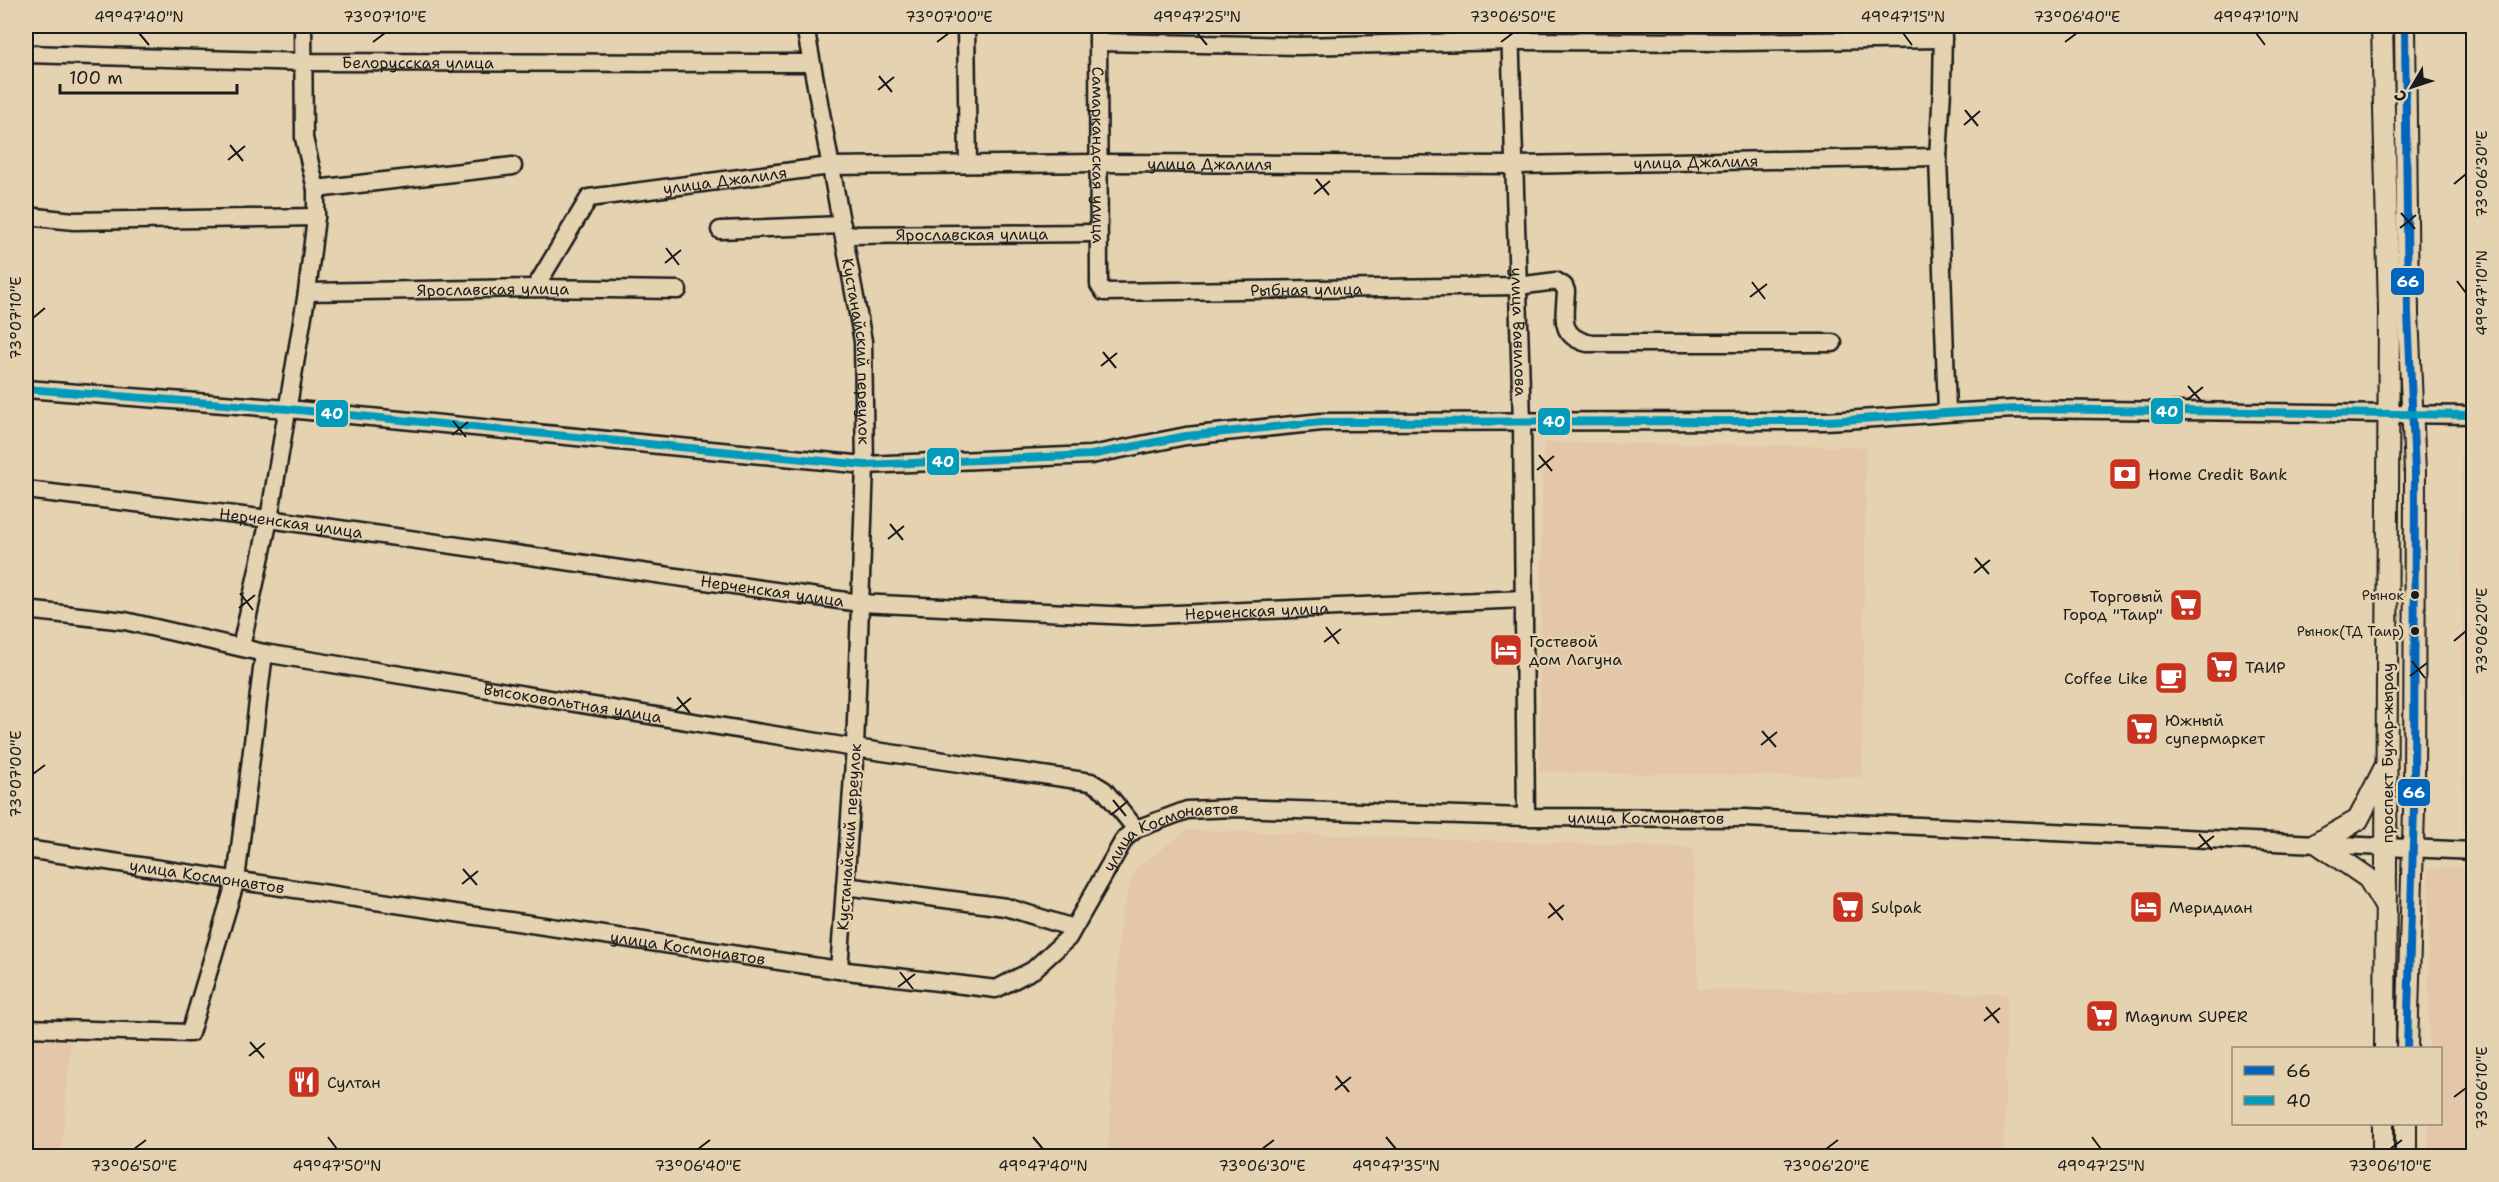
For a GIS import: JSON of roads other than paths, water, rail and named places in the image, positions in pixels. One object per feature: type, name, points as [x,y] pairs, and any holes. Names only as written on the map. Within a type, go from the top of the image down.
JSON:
[{"type":"main road","name":"проспект Бухар-жырау","points":[[2382,26],[2389,311],[2385,1047]]},
{"type":"main road","name":"проспект Бухар-жырау","points":[[2405,26],[2408,314],[2413,415],[2415,674],[2407,1047]]},
{"type":"main road","points":[[2386,907],[2368,878],[2317,843],[2358,820],[2387,764]]},
{"type":"main road","points":[[2383,1125],[2383,1156]]},
{"type":"main road","points":[[2406,1125],[2406,1156]]},
{"type":"street","points":[[241,647],[269,519],[307,292],[316,217],[316,189],[304,138],[303,26]]},
{"type":"street","name":"Кустанайский переулок","points":[[805,26],[863,341],[865,465],[855,748],[839,970]]},
{"type":"street","points":[[966,26],[968,164]]},
{"type":"street","points":[[1098,34],[1299,46],[1510,33],[1738,42],[1943,32],[1938,157],[1947,411]]},
{"type":"street","name":"улица Вавилова","points":[[1510,33],[1522,422],[1526,817]]},
{"type":"street","name":"Самаркандская улица","points":[[1098,34],[1099,285]]},
{"type":"street","name":"Белорусская улица","points":[[26,54],[304,62],[810,63]]},
{"type":"street","name":"улица Джалиля","points":[[534,288],[589,198],[830,166],[1098,163],[1514,165],[1938,157]]},
{"type":"street","points":[[316,189],[513,166]]},
{"type":"street","points":[[26,216],[74,221],[316,217]]},
{"type":"street","name":"Ярославская улица","points":[[720,230],[1098,232]]},
{"type":"street","name":"Рыбная улица","points":[[1099,285],[1102,290],[1110,293],[1518,286],[1556,280],[1566,291],[1565,325],[1568,334],[1587,343],[1833,343]]},
{"type":"street","name":"Ярославская улица","points":[[307,292],[534,288],[678,290]]},
{"type":"street","points":[[26,389],[288,409],[865,465],[1091,454],[1186,436],[1322,422],[1858,420],[1947,411],[2088,408],[2474,415]]},
{"type":"street","name":"Нерченская улица","points":[[26,490],[269,519],[860,603],[1131,616],[1524,599]]},
{"type":"street","name":"Высоковольтная улица","points":[[26,610],[125,621],[264,653],[855,748],[1091,782],[1104,790],[1136,829]]},
{"type":"street","points":[[26,1028],[190,1033],[236,880],[264,653]]},
{"type":"street","name":"улица Космонавтов","points":[[26,849],[839,970],[996,989],[1033,970],[1068,938],[1125,838],[1136,829],[1187,810],[1234,808],[1526,817],[1745,818],[2474,851]]},
{"type":"street","points":[[845,886],[1006,907],[1073,928]]},
{"type":"place","name":"Home Credit Bank","points":[[2125,474]]},
{"type":"place","name":"Рынок","points":[[2415,595]]},
{"type":"place","name":"Торговый Город \"Таир\"","points":[[2186,605]]},
{"type":"place","name":"Рынок(ТД Таир)","points":[[2415,631]]},
{"type":"place","name":"Гостевой дом Лагуна","points":[[1506,650]]},
{"type":"place","name":"ТАИР","points":[[2222,667]]},
{"type":"place","name":"Coffee Like","points":[[2171,678]]},
{"type":"place","name":"Южный супермаркет","points":[[2142,729]]},
{"type":"place","name":"Sulpak","points":[[1848,907]]},
{"type":"place","name":"Меридиан","points":[[2146,907]]},
{"type":"place","name":"Magnum SUPER","points":[[2102,1016]]},
{"type":"place","name":"Султан","points":[[304,1082]]}]
